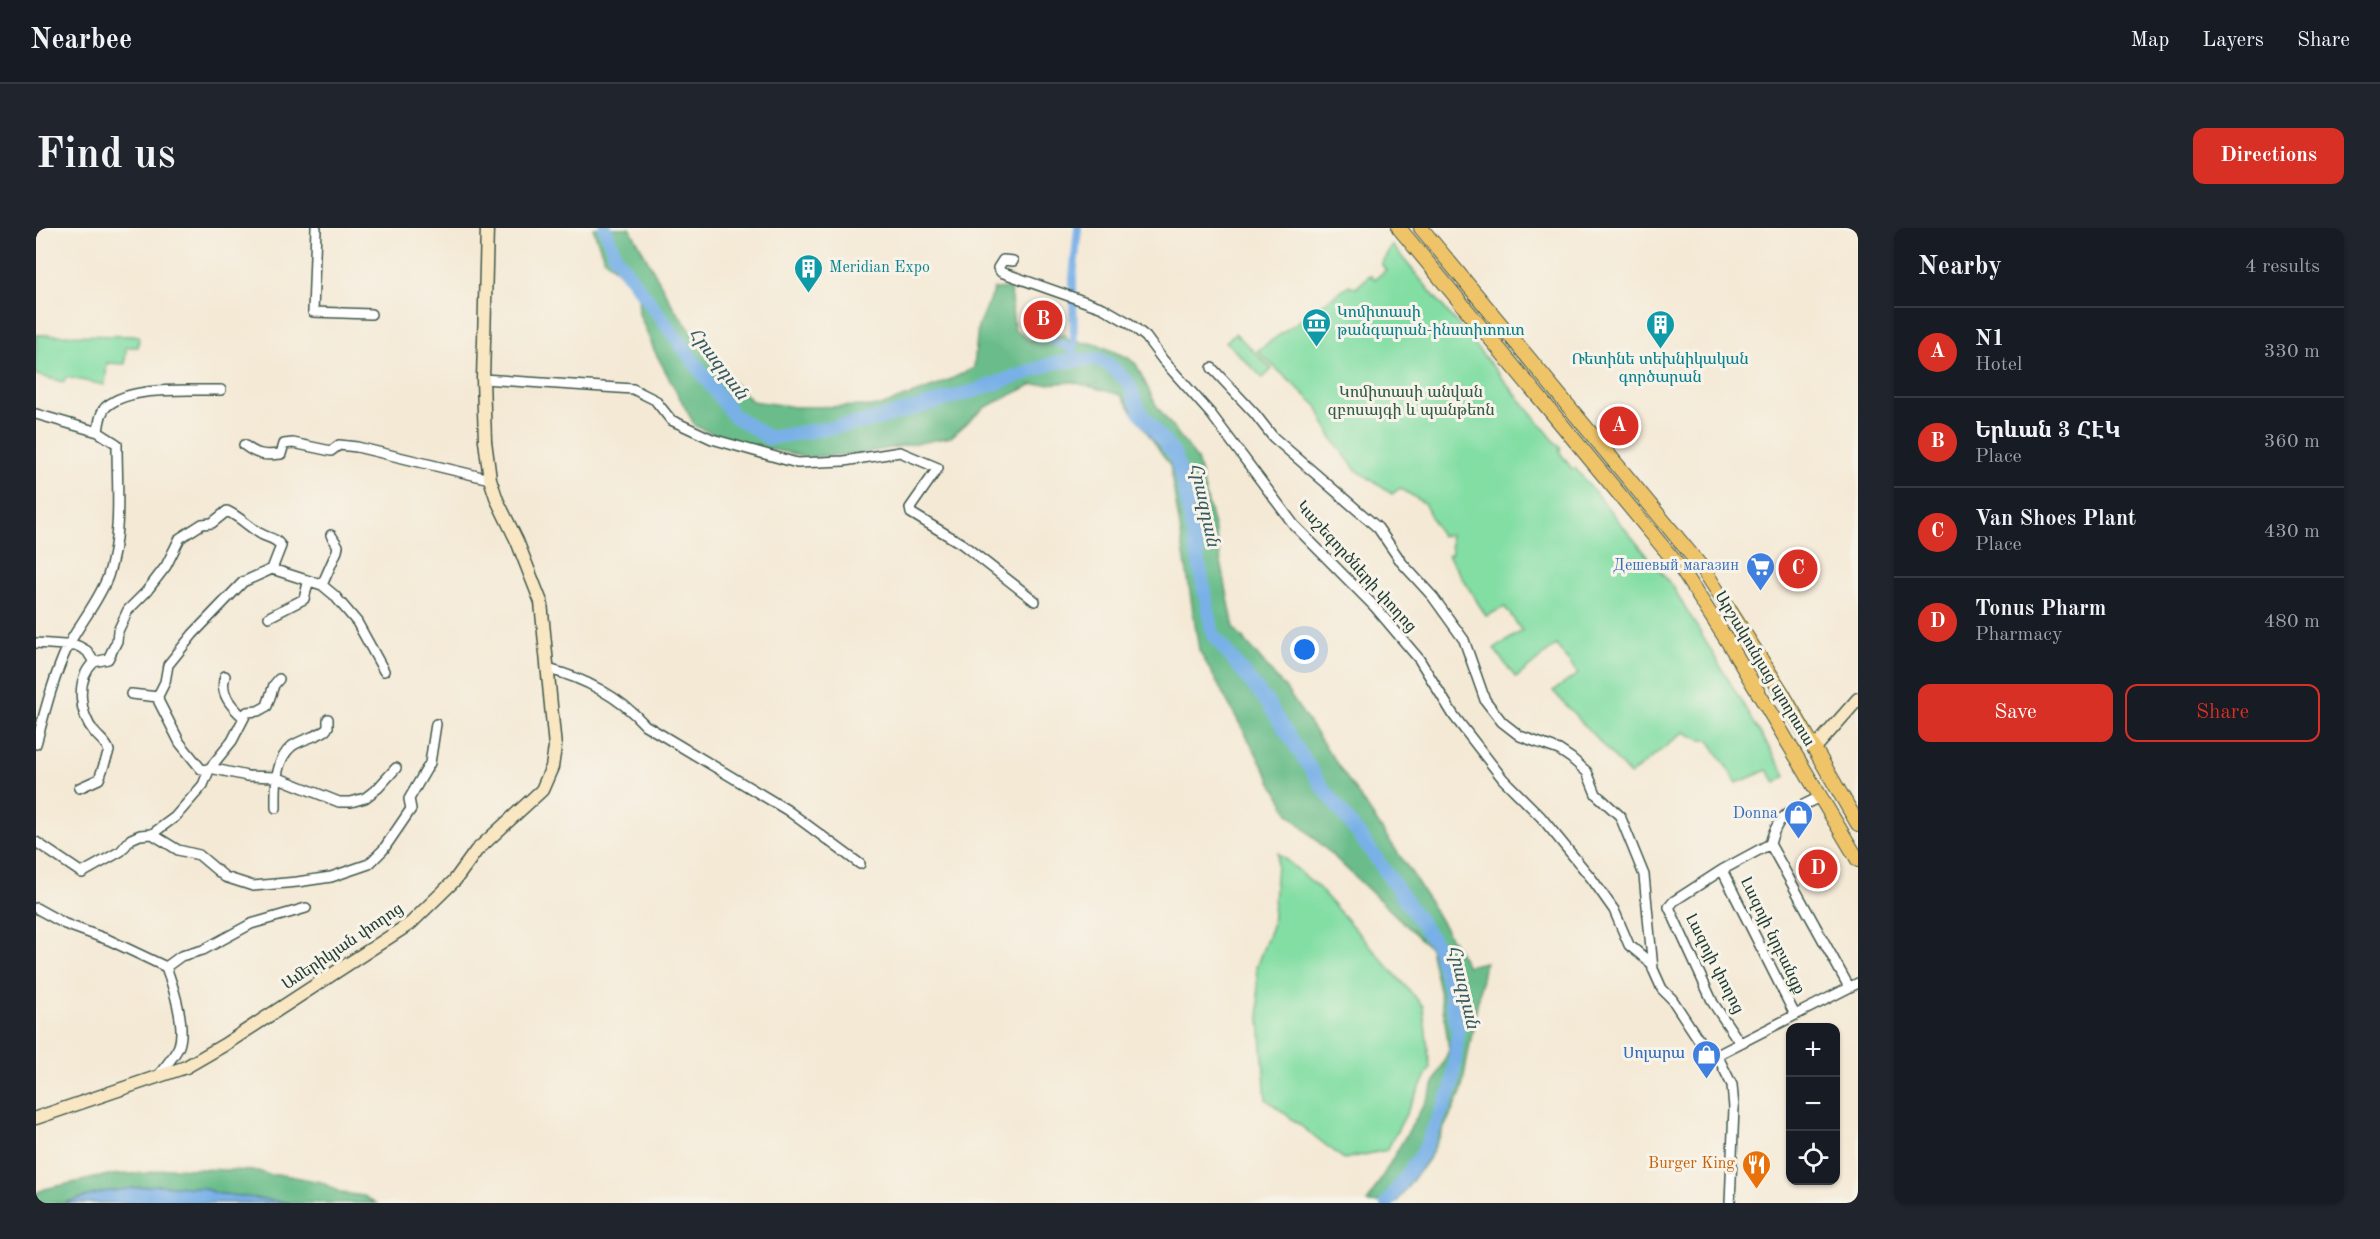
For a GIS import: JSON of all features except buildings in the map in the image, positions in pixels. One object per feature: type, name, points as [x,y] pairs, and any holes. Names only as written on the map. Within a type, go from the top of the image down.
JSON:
[{"type":"main road","name":"Արշակունյաց պողոտա","points":[[1399,228],[1682,570],[1821,796],[1851,837],[1858,860]]},
{"type":"main road","name":"Արշակունյաց պողոտա","points":[[1421,228],[1704,570],[1781,691],[1858,824]]},
{"type":"street","points":[[316,228],[313,312],[370,314]]},
{"type":"street","name":"Ամերիկյան փողոց","points":[[36,1118],[186,1067],[224,1045],[411,923],[455,880],[476,851],[542,790],[552,767],[555,747],[541,602],[497,500],[490,478],[485,441],[483,379],[487,228]]},
{"type":"street","name":"Կաշեգործների փողոց","points":[[1013,261],[1003,260],[998,268],[1001,272],[1102,308],[1129,323],[1146,337],[1163,360],[1211,414],[1294,525],[1318,552],[1375,607],[1419,659],[1454,716],[1503,779],[1555,833],[1592,879],[1614,909],[1629,945],[1652,964]]},
{"type":"street","name":"Կաշեգործների փողոց","points":[[1212,368],[1273,437],[1363,514],[1387,540],[1402,563],[1414,574],[1422,588],[1433,597],[1451,624],[1459,631],[1485,700],[1502,723],[1520,736],[1559,750],[1571,758],[1587,772],[1596,794],[1620,816],[1644,875],[1652,964],[1662,989],[1672,999],[1708,1053],[1717,1055]]},
{"type":"street","points":[[483,379],[633,389],[655,400],[671,420],[712,439],[797,463],[844,461],[900,452],[939,468],[910,508],[911,513],[962,544],[1035,601]]},
{"type":"street","points":[[98,432],[102,412],[107,406],[139,392],[222,390]]},
{"type":"street","points":[[36,414],[98,432],[117,444],[117,511],[114,553],[107,578],[68,646],[53,681],[36,744]]},
{"type":"street","points":[[244,445],[264,456],[281,454],[284,444],[293,443],[331,451],[339,445],[357,447],[490,478]]},
{"type":"street","points":[[79,788],[99,779],[109,754],[108,746],[88,722],[80,694],[83,680],[94,662],[108,659],[128,610],[146,592],[166,566],[180,538],[227,512],[238,516],[261,534],[278,541],[281,546],[272,569],[243,582],[170,661],[165,682],[158,697],[163,713],[192,760],[201,770],[210,768],[247,776],[276,777],[339,802],[351,802],[365,798],[396,768]]},
{"type":"street","points":[[321,585],[338,546],[331,535]]},
{"type":"street","points":[[272,569],[308,583],[321,585],[342,602],[357,622],[384,671]]},
{"type":"street","points":[[269,617],[304,599],[308,583]]},
{"type":"street","points":[[36,643],[78,646],[87,651],[94,662]]},
{"type":"street","points":[[548,669],[575,676],[630,708],[645,725],[787,810],[860,864]]},
{"type":"street","points":[[225,675],[223,687],[225,694],[233,708],[243,717]]},
{"type":"street","points":[[36,842],[81,873],[121,851],[130,839],[152,834],[182,809],[203,785],[210,768],[232,741],[243,717],[247,712],[258,711],[267,706],[274,685],[279,679]]},
{"type":"street","points":[[131,694],[158,697]]},
{"type":"street","points":[[1814,749],[1858,699]]},
{"type":"street","points":[[276,808],[276,777],[285,754],[292,746],[322,732],[328,727],[328,719]]},
{"type":"street","points":[[152,834],[178,850],[199,855],[225,877],[253,886],[331,877],[357,869],[369,864],[383,850],[411,809],[409,799],[424,778],[430,763],[436,724]]},
{"type":"street","points":[[1821,796],[1778,821],[1770,844],[1849,987]]},
{"type":"street","name":"Լազոյի փողոց","points":[[1740,1043],[1713,1003],[1670,907],[1674,901],[1722,870],[1770,844]]},
{"type":"street","name":"Լազոյի նրբանցք","points":[[1722,870],[1795,1015]]},
{"type":"street","points":[[36,908],[65,924],[109,940],[166,967],[175,991],[180,1028],[179,1045],[157,1078]]},
{"type":"street","points":[[166,967],[181,956],[203,950],[251,924],[306,908]]},
{"type":"street","points":[[1730,1203],[1734,1108],[1732,1085],[1717,1055],[1858,982]]},
{"type":"green space","points":[[593,228],[630,228],[674,308],[718,368],[752,401],[795,407],[880,406],[939,385],[974,368],[978,326],[994,289],[1010,288],[1014,329],[1031,341],[1065,334],[1069,341],[1097,344],[1136,364],[1156,405],[1197,459],[1215,531],[1234,628],[1286,689],[1415,878],[1467,966],[1485,962],[1461,1093],[1430,1156],[1396,1203],[1367,1203],[1427,1099],[1449,1050],[1430,948],[1290,815],[1199,650],[1170,465],[1121,395],[1073,382],[1031,385],[984,408],[951,437],[858,454],[808,457],[732,441],[695,426],[655,352],[639,314],[638,295],[624,277],[604,258]]},
{"type":"green space","name":"Կոմիտասի անվան զբոսայգի և պանթեոն","points":[[1392,245],[1561,449],[1559,451],[1572,469],[1575,468],[1673,587],[1786,776],[1776,783],[1767,770],[1737,783],[1709,740],[1700,740],[1684,732],[1630,775],[1553,691],[1578,674],[1556,645],[1516,678],[1494,649],[1522,631],[1505,607],[1486,616],[1448,555],[1452,553],[1450,535],[1441,536],[1424,503],[1400,488],[1392,494],[1355,469],[1331,437],[1317,406],[1257,351],[1349,285],[1356,288],[1370,275],[1375,279],[1386,270],[1381,264]]},
{"type":"green space","points":[[1235,333],[1272,369],[1263,378],[1226,342]]},
{"type":"green space","points":[[36,335],[139,336],[138,347],[126,347],[125,364],[107,363],[105,385],[66,377],[64,382],[36,375]]},
{"type":"green space","points":[[1278,853],[1317,886],[1423,1006],[1430,1068],[1387,1150],[1344,1159],[1266,1099],[1256,967],[1272,926]]},
{"type":"green space","points":[[171,1168],[258,1171],[269,1175],[284,1175],[321,1182],[341,1193],[364,1196],[376,1203],[293,1203],[215,1193],[203,1188],[157,1185],[104,1192],[63,1203],[36,1203],[36,1193],[45,1189],[108,1175],[147,1173]]},
{"type":"water","points":[[157,1185],[203,1188],[215,1193],[293,1203],[63,1203],[104,1192]]},
{"type":"waterway","name":"Հրազդան","points":[[605,228],[616,257],[733,415],[769,438],[871,421],[971,392],[1057,362],[1098,359],[1111,366],[1129,384],[1140,412],[1175,455],[1183,482],[1213,635],[1267,702],[1319,782],[1371,851],[1437,946],[1449,986],[1458,1032],[1452,1088],[1423,1152],[1387,1203]]},
{"type":"waterway","points":[[1074,360],[1073,278],[1078,228]]},
{"type":"waterway","points":[[1039,320],[1033,334],[1065,345],[1074,352]]},
{"type":"place","name":"Meridian Expo","points":[[808,294]]},
{"type":"place","name":"Երևան 3 ՀԷԿ","points":[[1043,320]]},
{"type":"place","name":"Կոմիտասի թանգարան-ինստիտուտ","points":[[1316,348]]},
{"type":"place","name":"Ռետինե տեխնիկական գործարան","points":[[1660,350]]},
{"type":"place","name":"N1","points":[[1619,426]]},
{"type":"place","name":"Van Shoes Plant","points":[[1798,569]]},
{"type":"place","name":"Дешевый магазин","points":[[1760,592]]},
{"type":"place","name":"Donna","points":[[1799,840]]},
{"type":"place","name":"Tonus Pharm","points":[[1818,869]]},
{"type":"place","name":"Սոլարա","points":[[1706,1080]]},
{"type":"place","name":"Burger King","points":[[1756,1190]]}]
